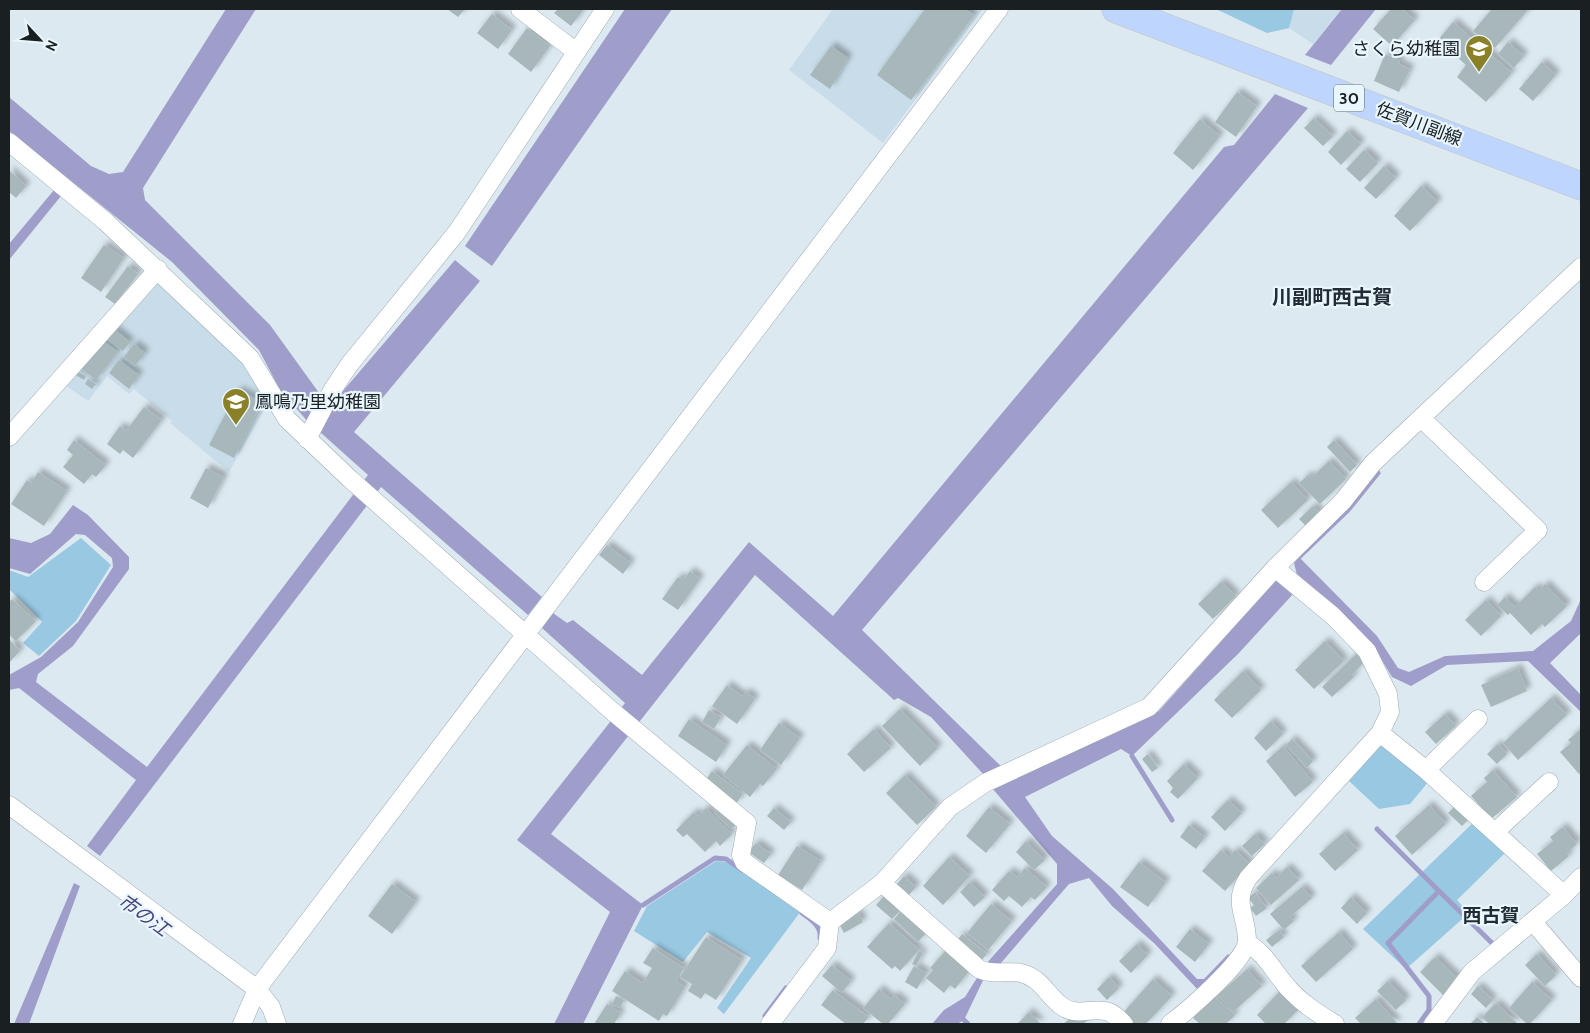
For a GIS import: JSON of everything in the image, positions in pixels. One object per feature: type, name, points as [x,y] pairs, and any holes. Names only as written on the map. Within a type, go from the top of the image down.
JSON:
[{"type":"main road","name":"佐賀川副線","points":[[1116,9],[1581,186]]},
{"type":"street","points":[[520,9],[575,51]]},
{"type":"street","points":[[307,438],[332,389],[349,365],[457,232],[575,51],[605,9]]},
{"type":"street","points":[[242,1024],[253,995],[525,632],[999,9]]},
{"type":"street","points":[[9,142],[106,222],[158,269],[250,358],[287,419],[356,484],[612,711],[747,823],[741,855],[744,862],[830,922]]},
{"type":"street","points":[[770,1024],[827,948],[830,922],[882,883],[950,807],[985,783],[1149,707],[1275,568],[1343,502],[1373,463],[1581,266]]},
{"type":"street","points":[[9,437],[158,269]]},
{"type":"street","points":[[1421,418],[1538,530],[1484,582]]},
{"type":"street","points":[[1170,1024],[1216,985],[1243,952],[1247,943],[1239,902],[1244,884],[1380,733],[1390,712],[1388,694],[1367,651],[1334,616],[1275,568]]},
{"type":"street","points":[[1426,770],[1478,718]]},
{"type":"street","points":[[1380,733],[1426,770],[1564,894]]},
{"type":"street","points":[[1495,832],[1549,782]]},
{"type":"street","points":[[9,805],[271,1007],[277,1024]]},
{"type":"street","points":[[1433,1024],[1472,972],[1533,922],[1581,877]]},
{"type":"street","points":[[882,883],[984,971],[1020,973],[1038,980],[1063,1007],[1075,1012],[1106,1011],[1124,1024]]},
{"type":"street","points":[[1533,922],[1581,978]]},
{"type":"street","points":[[1247,943],[1259,949],[1290,990],[1310,1009],[1334,1024]]},
{"type":"shaded area","points":[[226,9],[256,9],[143,188],[145,200],[270,325],[322,397],[309,423],[280,390],[259,350],[172,262],[9,131],[9,97],[91,166],[109,174],[123,172]]},
{"type":"shaded area","points":[[625,9],[672,9],[492,266],[465,246]]},
{"type":"shaded area","points":[[833,9],[983,9],[883,143],[789,70]]},
{"type":"shaded area","points":[[1216,9],[1342,9],[1313,44],[1289,28],[1267,33]]},
{"type":"shaded area","points":[[1216,9],[1294,9],[1289,28],[1267,33]]},
{"type":"shaded area","points":[[1342,9],[1376,9],[1331,65],[1305,55]]},
{"type":"shaded area","points":[[1275,94],[1308,108],[862,630],[1013,778],[1159,711],[1276,580],[1294,593],[1238,654],[1132,756],[1121,749],[1025,797],[1052,836],[1113,889],[1197,979],[1204,979],[1228,954],[1230,956],[1199,991],[1155,944],[1112,906],[1089,878],[1069,884],[1001,963],[989,968],[964,1020],[957,1024],[932,1024],[944,1010],[965,997],[985,965],[1057,884],[1057,864],[992,788],[994,786],[931,717],[898,698],[894,700],[755,575],[551,834],[643,905],[583,1024],[554,1024],[610,912],[517,840],[625,703],[542,628],[553,613],[567,623],[573,620],[642,675],[749,542],[833,616],[1224,147],[1234,145]]},
{"type":"shaded area","points":[[54,190],[61,196],[9,260],[9,244]]},
{"type":"shaded area","points":[[455,260],[480,281],[354,432],[542,597],[528,615],[381,487],[100,856],[87,846],[136,780],[19,688],[9,690],[9,675],[41,657],[78,622],[113,567],[112,558],[85,535],[76,534],[30,574],[9,568],[9,538],[31,543],[50,534],[73,505],[88,515],[129,557],[129,569],[73,646],[38,674],[36,682],[147,767],[368,475],[320,432],[337,398]]},
{"type":"shaded area","points":[[159,276],[240,355],[256,381],[266,406],[229,472],[170,423],[172,421],[134,389],[129,394],[107,376],[88,401],[62,383]]},
{"type":"shaded area","points":[[81,538],[111,565],[76,621],[39,656],[23,643],[42,622],[9,589],[9,570],[28,577]]},
{"type":"shaded area","points":[[1299,557],[1377,636],[1398,668],[1409,672],[1445,656],[1533,651],[1571,621],[1581,599],[1581,633],[1550,663],[1581,695],[1581,712],[1528,661],[1447,665],[1411,686],[1392,677],[1372,644],[1298,579],[1294,563]]},
{"type":"shaded area","points":[[1381,745],[1429,781],[1410,804],[1379,809],[1349,781]]},
{"type":"shaded area","points":[[1476,820],[1506,852],[1457,900],[1469,913],[1406,969],[1363,929]]},
{"type":"shaded area","points":[[716,861],[735,863],[801,911],[724,1014],[717,1008],[751,958],[707,932],[683,962],[634,931],[647,906]]},
{"type":"shaded area","points":[[74,883],[80,886],[29,1024],[14,1024]]},
{"type":"building","points":[[447,9],[465,9],[458,17]]},
{"type":"building","points":[[558,9],[584,9],[571,26],[554,13]]},
{"type":"building","points":[[925,9],[965,9],[974,15],[911,100],[877,75]]},
{"type":"building","points":[[1391,9],[1402,9],[1415,20],[1392,46],[1373,29]]},
{"type":"building","points":[[1492,9],[1524,9],[1527,11],[1495,48],[1473,31]]},
{"type":"building","points":[[492,14],[512,30],[498,49],[477,33]]},
{"type":"building","points":[[1453,22],[1512,73],[1486,102],[1457,77],[1466,65],[1438,40]]},
{"type":"building","points":[[527,28],[550,46],[531,72],[508,54]]},
{"type":"building","points":[[1508,42],[1524,56],[1514,68],[1498,54]]},
{"type":"building","points":[[831,46],[848,58],[830,89],[810,75]]},
{"type":"building","points":[[1385,54],[1400,61],[1399,64],[1410,69],[1399,92],[1374,81]]},
{"type":"building","points":[[1542,62],[1556,75],[1533,101],[1519,89]]},
{"type":"building","points":[[1237,92],[1257,106],[1236,137],[1215,122]]},
{"type":"building","points":[[1314,118],[1333,136],[1323,146],[1304,128]]},
{"type":"building","points":[[1200,119],[1220,136],[1193,170],[1173,153]]},
{"type":"building","points":[[1347,131],[1361,144],[1341,165],[1328,152]]},
{"type":"building","points":[[1364,150],[1378,163],[1360,182],[1346,169]]},
{"type":"building","points":[[1384,166],[1396,178],[1376,199],[1364,188]]},
{"type":"building","points":[[9,170],[26,186],[16,198],[9,192]]},
{"type":"building","points":[[1421,186],[1438,202],[1410,231],[1394,216]]},
{"type":"building","points":[[104,245],[124,258],[101,292],[81,278]]},
{"type":"building","points":[[128,266],[138,274],[115,304],[105,297]]},
{"type":"building","points":[[114,329],[130,342],[123,351],[106,338]]},
{"type":"building","points":[[99,338],[118,352],[96,380],[78,366]]},
{"type":"building","points":[[134,344],[145,353],[135,366],[124,357]]},
{"type":"building","points":[[119,360],[139,375],[129,389],[109,373]]},
{"type":"building","points":[[76,371],[86,376],[84,380],[74,374]]},
{"type":"building","points":[[88,379],[96,384],[92,389],[85,384]]},
{"type":"building","points":[[238,390],[262,402],[234,458],[209,445]]},
{"type":"building","points":[[144,407],[162,420],[133,458],[123,450],[120,454],[107,444],[120,426],[126,431]]},
{"type":"building","points":[[74,440],[106,465],[96,477],[92,474],[84,484],[63,467],[73,455],[67,450]]},
{"type":"building","points":[[1334,440],[1357,465],[1350,472],[1327,447]]},
{"type":"building","points":[[1329,461],[1346,479],[1320,504],[1299,483],[1308,475],[1311,478]]},
{"type":"building","points":[[206,468],[224,477],[208,508],[190,498]]},
{"type":"building","points":[[38,472],[67,491],[44,526],[11,504],[27,480],[31,483]]},
{"type":"building","points":[[1291,482],[1308,500],[1278,528],[1261,510]]},
{"type":"building","points":[[1313,506],[1320,513],[1306,526],[1299,519]]},
{"type":"building","points":[[607,545],[631,563],[623,574],[599,555]]},
{"type":"building","points":[[690,571],[700,579],[678,610],[662,599],[678,577],[683,580]]},
{"type":"building","points":[[1221,582],[1236,596],[1213,619],[1198,604]]},
{"type":"building","points":[[1545,584],[1567,606],[1545,627],[1542,624],[1531,635],[1510,613],[1508,615],[1497,605],[1505,597],[1515,607],[1535,587],[1539,591]]},
{"type":"building","points":[[12,599],[36,621],[16,641],[9,635],[9,602]]},
{"type":"building","points":[[1486,600],[1501,616],[1481,636],[1465,620]]},
{"type":"building","points":[[9,639],[20,651],[9,663]]},
{"type":"building","points":[[1325,641],[1344,661],[1314,689],[1295,670]]},
{"type":"building","points":[[1356,654],[1364,662],[1352,675],[1354,677],[1332,697],[1322,687]]},
{"type":"building","points":[[1518,668],[1527,691],[1491,707],[1481,685]]},
{"type":"building","points":[[1243,671],[1261,690],[1232,718],[1214,700]]},
{"type":"building","points":[[727,685],[742,696],[746,692],[755,699],[737,724],[712,706]]},
{"type":"building","points":[[1551,698],[1567,715],[1518,760],[1503,743]]},
{"type":"building","points":[[900,709],[938,748],[920,766],[882,726]]},
{"type":"building","points":[[709,710],[721,717],[714,729],[702,722]]},
{"type":"building","points":[[1445,714],[1456,726],[1436,744],[1425,732]]},
{"type":"building","points":[[689,719],[727,745],[716,762],[678,736]]},
{"type":"building","points":[[1271,721],[1283,734],[1266,751],[1254,738]]},
{"type":"building","points":[[779,723],[800,738],[781,765],[760,750]]},
{"type":"building","points":[[874,729],[891,748],[864,772],[847,754]]},
{"type":"building","points":[[1581,729],[1581,773],[1579,774],[1560,752],[1571,743],[1568,740]]},
{"type":"building","points":[[1292,739],[1313,761],[1307,768],[1286,745]]},
{"type":"building","points":[[1498,744],[1507,754],[1497,764],[1487,754]]},
{"type":"building","points":[[747,745],[777,769],[763,786],[760,784],[750,797],[723,775]]},
{"type":"building","points":[[1283,746],[1313,782],[1295,797],[1266,761]]},
{"type":"building","points":[[1148,754],[1158,768],[1152,772],[1142,759]]},
{"type":"building","points":[[1184,764],[1198,778],[1178,799],[1170,792],[1173,788],[1167,781]]},
{"type":"building","points":[[1493,770],[1517,797],[1491,819],[1471,796],[1487,782],[1484,778]]},
{"type":"building","points":[[712,771],[743,794],[736,804],[705,781]]},
{"type":"building","points":[[905,775],[936,807],[917,825],[886,793]]},
{"type":"building","points":[[1228,800],[1242,813],[1225,831],[1211,817]]},
{"type":"building","points":[[1457,804],[1471,817],[1462,826],[1448,813]]},
{"type":"building","points":[[1429,805],[1446,824],[1412,855],[1395,836]]},
{"type":"building","points":[[721,806],[738,822],[731,829],[714,813]]},
{"type":"building","points":[[989,807],[1010,824],[986,853],[966,836]]},
{"type":"building","points":[[706,808],[732,834],[720,846],[716,841],[705,852],[687,834],[683,837],[676,830],[694,812],[698,816]]},
{"type":"building","points":[[774,808],[791,822],[784,830],[767,816]]},
{"type":"building","points":[[1189,825],[1205,837],[1196,849],[1180,837]]},
{"type":"building","points":[[1563,827],[1577,844],[1567,853],[1569,856],[1551,871],[1537,854],[1553,841],[1550,837]]},
{"type":"building","points":[[1343,833],[1358,850],[1335,871],[1319,854]]},
{"type":"building","points":[[1255,834],[1265,844],[1252,856],[1242,846]]},
{"type":"building","points":[[1026,841],[1045,860],[1034,870],[1016,852]]},
{"type":"building","points":[[756,843],[771,854],[764,863],[748,852]]},
{"type":"building","points":[[797,846],[821,861],[802,890],[778,875]]},
{"type":"building","points":[[1221,850],[1229,857],[1235,850],[1250,864],[1225,891],[1202,871]]},
{"type":"building","points":[[949,857],[970,876],[943,905],[923,886]]},
{"type":"building","points":[[1139,862],[1166,882],[1148,907],[1120,887]]},
{"type":"building","points":[[1287,867],[1299,880],[1271,905],[1256,888],[1272,873],[1276,878]]},
{"type":"building","points":[[1025,868],[1047,887],[1035,900],[1031,897],[1022,907],[1009,896],[1004,901],[992,890],[1009,871],[1017,877]]},
{"type":"building","points":[[904,876],[916,887],[908,896],[896,885]]},
{"type":"building","points":[[970,882],[985,897],[974,907],[960,892]]},
{"type":"building","points":[[392,884],[416,902],[392,934],[368,916]]},
{"type":"building","points":[[1302,887],[1312,898],[1290,917],[1294,921],[1284,930],[1270,914]]},
{"type":"building","points":[[1255,892],[1267,908],[1256,916],[1250,908],[1254,905],[1248,898]]},
{"type":"building","points":[[886,894],[902,909],[892,919],[876,905]]},
{"type":"building","points":[[1351,897],[1367,913],[1357,924],[1341,908]]},
{"type":"building","points":[[991,904],[1012,921],[988,950],[967,933]]},
{"type":"building","points":[[904,908],[928,931],[918,942],[894,919]]},
{"type":"building","points":[[858,913],[863,922],[844,933],[839,924]]},
{"type":"building","points":[[889,923],[919,950],[900,971],[895,966],[892,969],[867,947]]},
{"type":"building","points":[[1190,929],[1209,944],[1195,962],[1176,947]]},
{"type":"building","points":[[1279,930],[1284,937],[1272,947],[1266,940]]},
{"type":"building","points":[[1339,932],[1353,949],[1316,982],[1301,966]]},
{"type":"building","points":[[962,934],[987,954],[981,961],[957,941]]},
{"type":"building","points":[[706,937],[742,960],[716,1000],[705,993],[701,999],[688,991],[692,984],[680,977]]},
{"type":"building","points":[[1137,944],[1148,955],[1131,973],[1119,961]]},
{"type":"building","points":[[653,948],[684,968],[676,981],[685,987],[667,1016],[663,1014],[659,1021],[612,991],[625,971],[643,983],[652,968],[643,963]]},
{"type":"building","points":[[946,950],[970,970],[955,989],[950,985],[944,993],[926,978],[933,970],[930,968]]},
{"type":"building","points":[[919,951],[923,953],[916,966],[912,964]]},
{"type":"building","points":[[1537,954],[1556,975],[1545,986],[1525,965]]},
{"type":"building","points":[[1435,957],[1458,979],[1443,995],[1420,972]]},
{"type":"building","points":[[832,965],[851,981],[842,993],[822,976]]},
{"type":"building","points":[[914,966],[926,973],[917,989],[905,982]]},
{"type":"building","points":[[1247,969],[1262,986],[1233,1012],[1218,995]]},
{"type":"building","points":[[1109,977],[1119,988],[1107,1000],[1097,989]]},
{"type":"building","points":[[1153,979],[1172,996],[1146,1024],[1134,1024],[1122,1014]]},
{"type":"building","points":[[1388,981],[1406,1000],[1396,1010],[1377,991]]},
{"type":"building","points":[[1532,982],[1552,1000],[1530,1024],[1527,1024],[1509,1008]]},
{"type":"building","points":[[1478,986],[1493,1000],[1486,1008],[1471,994]]},
{"type":"building","points":[[879,989],[891,999],[894,995],[905,1004],[888,1024],[883,1024],[863,1008]]},
{"type":"building","points":[[833,990],[869,1017],[863,1024],[846,1024],[821,1005]]},
{"type":"building","points":[[1280,991],[1299,1009],[1284,1024],[1266,1024],[1257,1015]]},
{"type":"building","points":[[616,996],[624,1000],[620,1008],[612,1005]]},
{"type":"building","points":[[1214,996],[1235,1015],[1226,1024],[1200,1024],[1193,1018]]},
{"type":"building","points":[[1376,999],[1398,1024],[1361,1024],[1355,1018]]},
{"type":"building","points":[[1496,1003],[1518,1024],[1489,1024],[1482,1017]]},
{"type":"building","points":[[607,1004],[621,1013],[614,1024],[594,1024]]},
{"type":"building","points":[[1029,1012],[1041,1024],[1017,1024]]},
{"type":"building","points":[[1072,1017],[1088,1020],[1083,1024],[1063,1024]]},
{"type":"building","points":[[1477,1017],[1485,1024],[1470,1024]]},
{"type":"waterway","points":[[1299,557],[1348,510],[1378,473]]},
{"type":"waterway","points":[[1132,756],[1172,820]]},
{"type":"waterway","points":[[1377,829],[1439,891]]},
{"type":"waterway","points":[[643,905],[715,858],[726,859],[742,870]]},
{"type":"waterway","points":[[1419,1024],[1429,1010],[1429,996],[1388,943],[1439,891],[1494,945],[1497,942]]},
{"type":"waterway","points":[[802,913],[817,926],[820,938]]},
{"type":"waterway","points":[[765,1016],[786,988]]},
{"type":"waterway","points":[[964,1020],[968,1024]]},
{"type":"place","name":"さくら幼稚園","points":[[1479,73]]},
{"type":"place","name":"鳳鳴乃里幼稚園","points":[[236,426]]},
{"type":"district","name":"川副町西古賀","points":[[1332,297]]},
{"type":"district","name":"西古賀","points":[[1491,915]]},
{"type":"water label","name":"市の江","points":[[144,915]]}]
